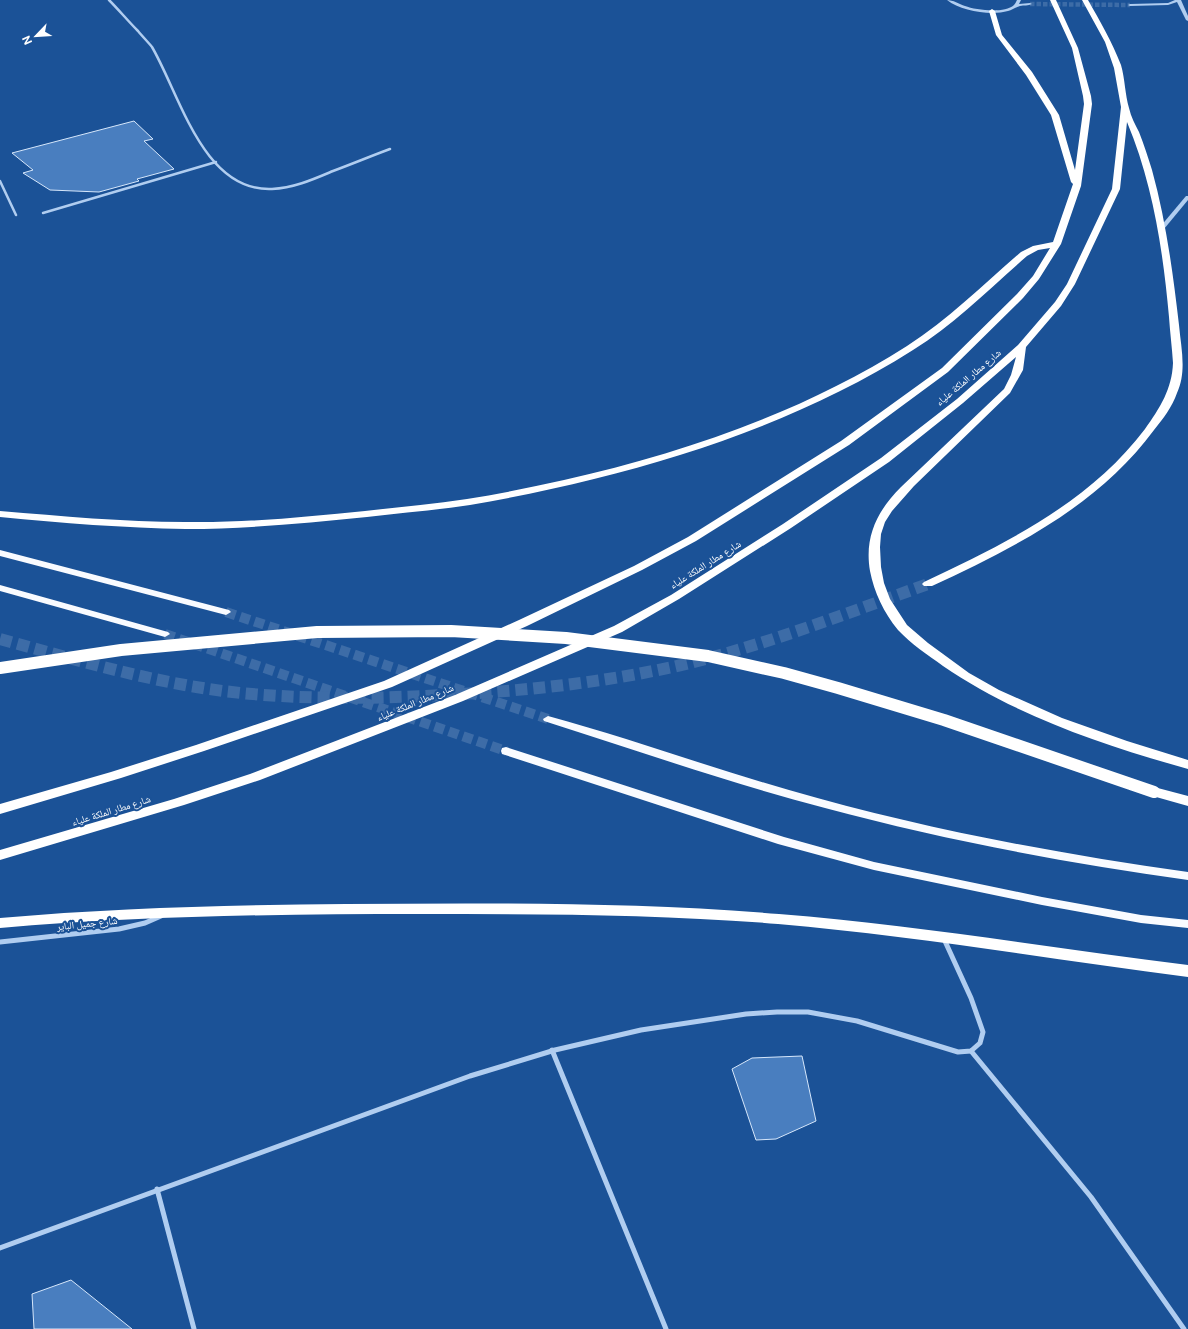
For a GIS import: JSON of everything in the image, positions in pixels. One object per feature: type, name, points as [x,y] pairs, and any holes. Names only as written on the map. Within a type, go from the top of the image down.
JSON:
[{"type":"highway","name":"شارع مطار الملكة علياء","points":[[0,809],[116,775],[388,684],[523,623],[638,568],[692,539],[845,443],[945,370],[1020,296],[1036,277],[1057,244],[1076,186],[1088,104],[1075,48],[1053,0]]},
{"type":"highway","name":"شارع مطار الملكة علياء","points":[[0,855],[164,806],[262,774],[459,698],[618,629],[675,597],[730,563],[885,460],[960,401],[1021,347],[1058,304],[1071,284],[1116,189],[1125,107],[1118,68],[1108,42],[1085,0]]},
{"type":"highway","points":[[992,11],[999,35],[1029,74],[1055,115],[1076,186]]},
{"type":"highway","points":[[928,584],[952,573],[1044,523],[1084,495],[1121,464],[1147,436],[1164,409],[1175,386],[1178,366],[1171,291],[1162,228],[1141,148],[1125,107]]},
{"type":"highway","points":[[0,514],[112,523],[165,525],[251,523],[329,517],[454,504],[513,494],[611,472],[661,458],[749,429],[838,390],[913,347],[958,312],[1024,254],[1036,248],[1057,244]]},
{"type":"highway","points":[[1021,347],[1020,368],[1007,391],[954,440],[892,503],[883,516],[875,536],[876,569],[882,592],[895,618],[916,640],[952,668],[987,689],[1046,716],[1115,742],[1188,765]]},
{"type":"highway","points":[[0,668],[49,659],[139,648],[292,633],[334,631],[453,630],[607,642],[726,659],[847,689],[1154,792],[1188,801]]},
{"type":"highway","points":[[0,923],[46,918],[174,911],[246,909],[610,910],[698,913],[778,919],[943,937],[1076,957],[1188,971]]},
{"type":"main road","points":[[0,553],[226,612]]},
{"type":"main road","points":[[0,588],[165,634]]},
{"type":"main road","points":[[548,719],[697,767],[838,807],[1020,850],[1121,867],[1188,876]]},
{"type":"main road","points":[[506,751],[782,841],[874,866],[1042,901],[1141,919],[1188,924]]},
{"type":"street","points":[[109,0],[151,46],[172,87],[190,128],[226,174],[242,184],[250,187],[272,188],[299,185],[390,149]]},
{"type":"street","points":[[949,0],[957,5],[969,9],[992,11],[1030,4]]},
{"type":"street","points":[[1016,6],[1019,0]]},
{"type":"street","points":[[1130,5],[1168,4],[1179,0],[1188,20]]},
{"type":"street","points":[[44,213],[216,162]]},
{"type":"street","points":[[0,181],[16,214]]},
{"type":"street","points":[[1162,228],[1188,197]]},
{"type":"street","name":"شارع جميل الباير","points":[[0,942],[119,929],[145,923],[174,911]]},
{"type":"street","points":[[0,1248],[157,1189],[470,1076],[520,1059],[617,1034],[743,1014],[796,1012],[823,1014],[867,1024],[958,1052],[970,1051],[980,1043],[983,1032],[971,998],[943,937]]},
{"type":"street","points":[[552,1050],[666,1329]]},
{"type":"street","points":[[970,1051],[1091,1197],[1184,1329]]},
{"type":"street","points":[[157,1189],[194,1329]]},
{"type":"building","points":[[134,121],[153,139],[144,141],[174,169],[137,179],[139,181],[99,192],[50,190],[23,173],[33,170],[12,153]]},
{"type":"building","points":[[802,1056],[816,1121],[776,1139],[756,1140],[732,1069],[752,1058]]},
{"type":"building","points":[[71,1280],[132,1329],[34,1329],[32,1294]]},
{"type":"tunnel","points":[[1030,4],[1130,5]]},
{"type":"tunnel","points":[[0,639],[83,662],[138,675],[195,687],[248,694],[323,698],[373,698],[493,692],[564,685],[633,675],[702,660],[788,634],[928,584]]},
{"type":"tunnel","points":[[226,612],[548,719]]},
{"type":"tunnel","points":[[165,634],[506,751]]}]
